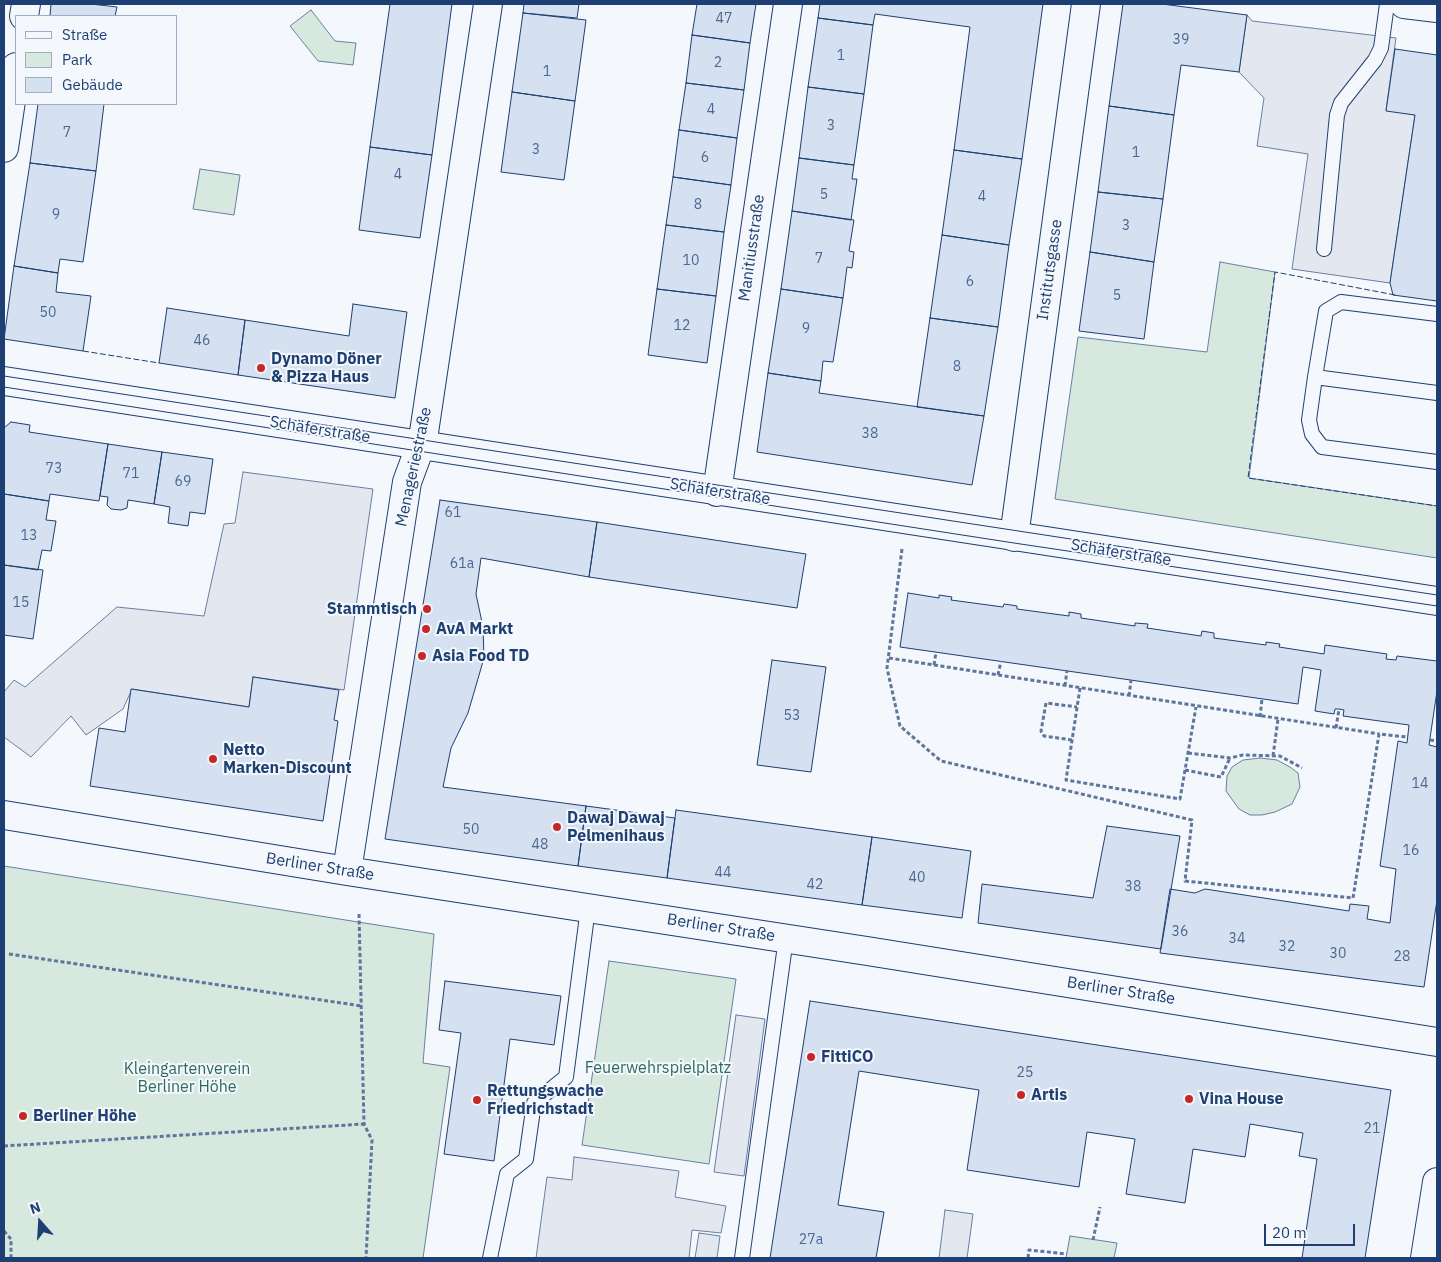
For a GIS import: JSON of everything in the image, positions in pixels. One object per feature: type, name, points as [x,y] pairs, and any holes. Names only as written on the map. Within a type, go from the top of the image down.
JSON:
[{"type":"street","name":"Menageriestraße","points":[[347,871],[407,482],[421,445],[488,4]]},
{"type":"street","name":"Manitiusstraße","points":[[717,492],[788,4]]},
{"type":"street","name":"Institutsgasse","points":[[1014,537],[1086,4]]},
{"type":"street","points":[[1403,4],[1437,8]]},
{"type":"street","points":[[4,148],[14,61]]},
{"type":"street","name":"Schäferstraße","points":[[4,381],[717,492],[1437,601]]},
{"type":"street","name":"Berliner Straße","points":[[4,815],[347,871],[786,938],[1437,1042]]},
{"type":"street","points":[[1425,1258],[1437,1182]]},
{"type":"lane","points":[[1324,249],[1336,115],[1340,103],[1375,60],[1403,4]]},
{"type":"lane","points":[[1437,314],[1341,302],[1326,311],[1309,420],[1312,434],[1322,447],[1437,462]]},
{"type":"lane","points":[[1315,377],[1437,393]]},
{"type":"lane","points":[[490,1258],[507,1174],[526,1159],[534,1103],[566,1077],[588,908]]},
{"type":"lane","points":[[742,1258],[786,938]]},
{"type":"path","points":[[902,554],[887,668],[900,726],[941,761],[1192,820],[1185,881],[1353,898],[1379,734]]},
{"type":"path","points":[[934,665],[936,652]]},
{"type":"path","points":[[889,658],[1260,717],[1407,738]]},
{"type":"path","points":[[998,675],[1001,661]]},
{"type":"path","points":[[1065,686],[1067,670]]},
{"type":"path","points":[[1129,696],[1131,680]]},
{"type":"path","points":[[1080,688],[1066,780],[1180,798],[1196,706]]},
{"type":"path","points":[[1260,717],[1262,699]]},
{"type":"path","points":[[1072,740],[1044,736],[1040,731],[1046,703],[1077,707]]},
{"type":"path","points":[[1336,728],[1339,710]]},
{"type":"path","points":[[1273,756],[1278,719]]},
{"type":"path","points":[[1430,740],[1437,741]]},
{"type":"path","points":[[1188,752],[1230,758],[1243,755],[1280,756],[1302,768]]},
{"type":"path","points":[[1185,770],[1221,777],[1230,758]]},
{"type":"path","points":[[359,914],[364,1124],[372,1140],[366,1258]]},
{"type":"path","points":[[9,954],[362,1006]]},
{"type":"path","points":[[4,1146],[364,1124]]},
{"type":"path","points":[[1093,1240],[1100,1207]]},
{"type":"path","points":[[4,1231],[11,1239],[11,1258]]},
{"type":"path","points":[[1028,1258],[1029,1250],[1067,1254]]},
{"type":"green space","points":[[311,10],[335,41],[356,43],[353,65],[318,61],[290,26]]},
{"type":"green space","points":[[200,169],[240,175],[234,215],[193,209]]},
{"type":"green space","points":[[1220,262],[1275,272],[1249,478],[1437,506],[1437,558],[1055,499],[1078,337],[1207,352]]},
{"type":"green space","points":[[1260,758],[1277,760],[1290,767],[1298,773],[1300,787],[1292,804],[1275,812],[1250,815],[1239,809],[1226,791],[1227,776],[1232,767],[1243,760]]},
{"type":"green space","name":"Kleingartenverein Berliner Höhe","points":[[4,866],[434,934],[423,1063],[450,1067],[423,1258],[4,1258]]},
{"type":"green space","name":"Feuerwehrspielplatz","points":[[609,961],[736,979],[709,1164],[582,1145]]},
{"type":"green space","points":[[1070,1236],[1117,1243],[1114,1258],[1066,1258]]},
{"type":"shaded area","points":[[1247,15],[1252,21],[1396,38],[1386,110],[1415,115],[1390,283],[1292,269],[1308,154],[1257,146],[1264,98],[1239,72]]},
{"type":"shaded area","points":[[243,472],[373,489],[344,690],[253,677],[249,707],[132,689],[123,709],[86,735],[71,716],[31,757],[4,737],[4,692],[14,680],[25,687],[117,607],[204,616],[224,524],[235,523]]},
{"type":"shaded area","points":[[736,1015],[765,1019],[744,1176],[714,1172]]},
{"type":"shaded area","points":[[574,1157],[679,1171],[675,1197],[726,1206],[721,1233],[692,1230],[689,1258],[536,1258],[547,1177],[572,1180]]},
{"type":"shaded area","points":[[945,1210],[973,1214],[967,1258],[939,1258]]},
{"type":"shaded area","points":[[699,1233],[720,1236],[717,1258],[695,1258]]},
{"type":"building","points":[[51,4],[91,4],[117,7],[115,15],[50,15]]},
{"type":"building","points":[[390,4],[452,4],[432,155],[370,147]]},
{"type":"building","points":[[524,4],[579,4],[577,18],[523,13]]},
{"type":"building","points":[[697,4],[756,4],[750,43],[692,35]]},
{"type":"building","points":[[820,4],[1043,4],[1022,159],[954,150],[970,27],[875,14],[873,25],[818,18]]},
{"type":"building","points":[[1123,4],[1162,4],[1247,15],[1239,72],[1181,65],[1174,115],[1109,106]]},
{"type":"building","points":[[523,13],[586,20],[575,101],[512,92]]},
{"type":"building","points":[[818,18],[873,25],[864,94],[808,87]]},
{"type":"building","points":[[692,35],[750,43],[744,90],[686,83]]},
{"type":"building","points":[[1395,49],[1437,55],[1437,301],[1393,295],[1390,283],[1415,115],[1386,111]]},
{"type":"building","points":[[686,83],[744,90],[737,138],[679,130]]},
{"type":"building","points":[[808,87],[864,94],[854,165],[799,158]]},
{"type":"building","points":[[512,92],[575,101],[564,180],[501,172]]},
{"type":"building","points":[[38,105],[104,105],[96,171],[30,163]]},
{"type":"building","points":[[1109,106],[1174,115],[1163,199],[1098,192]]},
{"type":"building","points":[[679,130],[737,138],[731,185],[673,177]]},
{"type":"building","points":[[370,147],[432,155],[420,238],[359,230]]},
{"type":"building","points":[[954,150],[1022,159],[1009,245],[942,235]]},
{"type":"building","points":[[799,158],[854,165],[852,179],[857,179],[851,220],[792,211]]},
{"type":"building","points":[[30,163],[96,171],[83,262],[60,259],[58,273],[14,266]]},
{"type":"building","points":[[673,177],[731,185],[724,232],[666,225]]},
{"type":"building","points":[[1098,192],[1163,199],[1154,262],[1090,252]]},
{"type":"building","points":[[792,211],[854,220],[849,251],[854,252],[852,268],[847,267],[843,298],[781,289]]},
{"type":"building","points":[[666,225],[724,232],[716,296],[657,289]]},
{"type":"building","points":[[942,235],[1009,245],[998,327],[930,318]]},
{"type":"building","points":[[1090,252],[1154,262],[1144,339],[1079,331]]},
{"type":"building","points":[[14,266],[58,273],[56,292],[91,296],[83,351],[4,339]]},
{"type":"building","points":[[657,289],[716,296],[707,363],[648,355]]},
{"type":"building","points":[[781,289],[843,298],[833,362],[823,361],[821,381],[768,373]]},
{"type":"building","points":[[353,304],[407,312],[395,398],[238,375],[245,320],[349,336]]},
{"type":"building","points":[[167,308],[245,320],[238,375],[159,363]]},
{"type":"building","points":[[930,318],[998,327],[984,416],[917,407]]},
{"type":"building","points":[[768,373],[821,381],[819,393],[984,416],[972,485],[757,452]]},
{"type":"building","points":[[11,422],[30,425],[29,432],[108,444],[99,501],[50,494],[49,501],[4,494],[4,428]]},
{"type":"building","points":[[108,444],[162,452],[154,504],[128,500],[127,508],[121,510],[111,509],[107,505],[108,497],[100,496]]},
{"type":"building","points":[[162,452],[213,459],[205,514],[190,512],[188,526],[168,523],[170,507],[154,504]]},
{"type":"building","points":[[4,494],[49,501],[46,520],[56,521],[51,551],[42,550],[38,570],[4,565]]},
{"type":"building","points":[[440,500],[597,522],[589,577],[481,558],[476,594],[483,627],[484,658],[468,713],[451,748],[443,787],[586,806],[578,866],[385,839]]},
{"type":"building","points":[[597,522],[806,554],[797,608],[589,577]]},
{"type":"building","points":[[4,565],[43,570],[33,639],[4,635]]},
{"type":"building","points":[[908,593],[939,598],[939,595],[952,597],[951,600],[1003,607],[1004,604],[1017,606],[1017,609],[1069,616],[1069,612],[1081,614],[1081,618],[1135,626],[1135,623],[1148,624],[1147,628],[1201,636],[1202,631],[1214,633],[1214,638],[1266,645],[1266,642],[1280,644],[1279,647],[1324,654],[1325,645],[1387,654],[1386,659],[1396,660],[1397,656],[1437,661],[1437,691],[1429,745],[1437,747],[1437,900],[1424,987],[1160,953],[1170,889],[1195,893],[1205,889],[1349,911],[1350,904],[1369,906],[1367,919],[1390,923],[1396,869],[1380,866],[1398,741],[1407,743],[1409,725],[1343,716],[1344,710],[1339,709],[1335,709],[1334,714],[1315,711],[1321,670],[1303,667],[1298,704],[900,647]]},
{"type":"building","points":[[772,660],[826,667],[811,772],[757,765]]},
{"type":"building","name":"Netto Marken-Discount","points":[[253,677],[339,690],[334,720],[338,721],[323,821],[90,786],[99,728],[125,732],[131,689],[249,707]]},
{"type":"building","points":[[586,806],[675,818],[667,878],[578,866]]},
{"type":"building","points":[[676,810],[872,837],[862,905],[667,878]]},
{"type":"building","points":[[1107,826],[1180,836],[1161,949],[978,923],[982,884],[1093,898]]},
{"type":"building","points":[[872,837],[971,851],[962,918],[862,905]]},
{"type":"building","name":"Rettungswache Friedrichstadt","points":[[445,981],[561,996],[554,1045],[510,1039],[494,1161],[444,1154],[461,1033],[439,1030]]},
{"type":"building","points":[[810,1001],[1391,1090],[1365,1258],[1302,1258],[1317,1159],[1299,1156],[1303,1133],[1250,1124],[1245,1157],[1193,1149],[1185,1203],[1126,1194],[1135,1139],[1087,1132],[1079,1187],[967,1170],[979,1090],[859,1071],[838,1205],[884,1212],[876,1258],[770,1258]]},
{"type":"tram line","points":[[4,376],[1437,595]]},
{"type":"tram line","points":[[4,387],[1014,543],[1437,606]]},
{"type":"fence","points":[[1395,295],[1275,272],[1248,478],[1437,506]]},
{"type":"fence","points":[[83,351],[159,363]]},
{"type":"place","name":"Dynamo Döner & Pizza Haus","points":[[261,368]]},
{"type":"place","name":"Stammtisch","points":[[427,609]]},
{"type":"place","name":"AvA Markt","points":[[426,629]]},
{"type":"place","name":"Asia Food TD","points":[[422,656]]},
{"type":"place","name":"Netto Marken-Discount","points":[[213,759]]},
{"type":"place","name":"Dawaj Dawaj Pelmenihaus","points":[[557,827]]},
{"type":"place","name":"FittiCO","points":[[811,1057]]},
{"type":"place","name":"Artis","points":[[1021,1095]]},
{"type":"place","name":"Vina House","points":[[1189,1099]]},
{"type":"place","name":"Rettungswache Friedrichstadt","points":[[477,1100]]},
{"type":"place","name":"Berliner Höhe","points":[[23,1116]]}]
